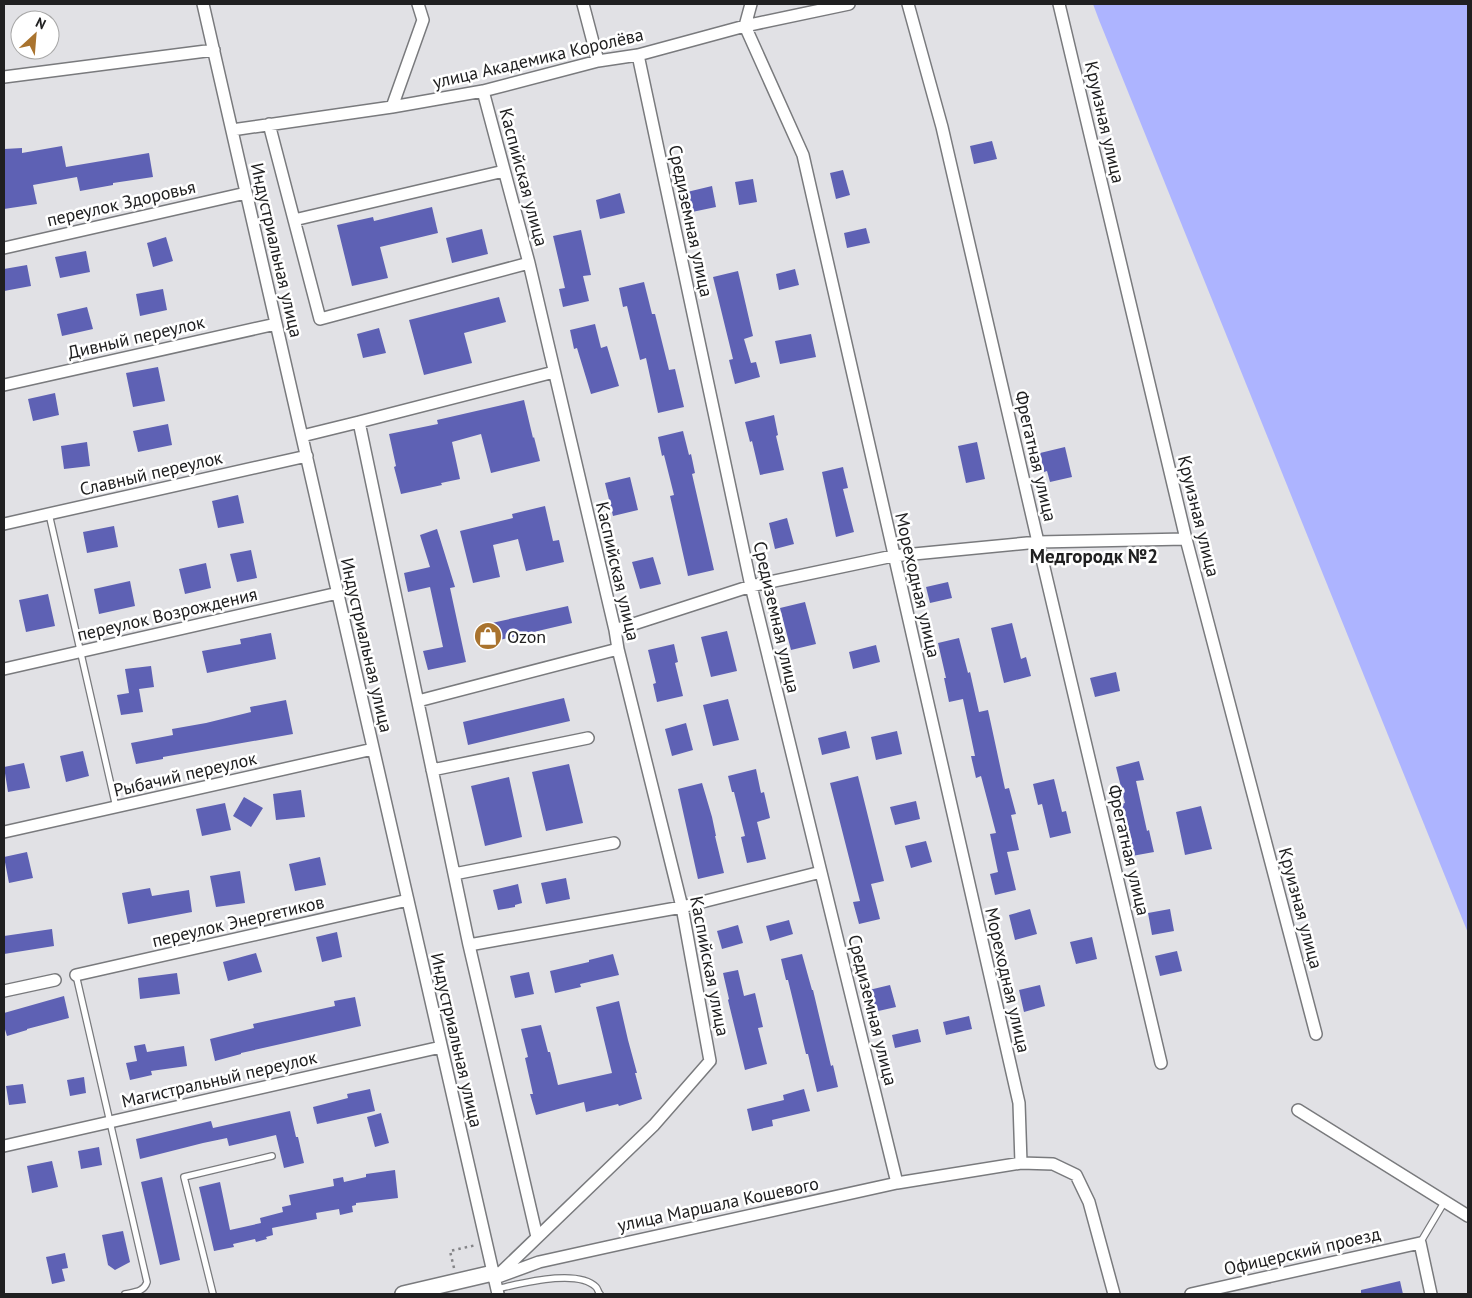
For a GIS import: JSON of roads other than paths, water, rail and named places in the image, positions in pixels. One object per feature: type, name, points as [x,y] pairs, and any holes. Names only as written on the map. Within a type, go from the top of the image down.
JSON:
[{"type":"street","name":"Индустриальная улица","points":[[201,4],[214,50],[495,1284]]},
{"type":"street","points":[[392,107],[423,20],[418,4]]},
{"type":"street","points":[[583,4],[598,61]]},
{"type":"street","points":[[745,26],[751,4]]},
{"type":"street","name":"улица Академика Королёва","points":[[232,130],[392,107],[483,91],[598,61],[638,55],[745,26],[849,4]]},
{"type":"street","name":"Фрегатная улица","points":[[908,4],[942,127],[1161,1063]]},
{"type":"street","name":"Круизная улица","points":[[1059,4],[1186,539],[1316,1034]]},
{"type":"street","name":"Мореходная улица","points":[[745,26],[803,155],[1019,1103],[1021,1162]]},
{"type":"street","points":[[4,77],[214,50]]},
{"type":"street","name":"Средиземная улица","points":[[638,55],[751,586],[897,1184]]},
{"type":"street","name":"Каспийская улица","points":[[483,91],[529,263],[618,649],[682,907],[710,1061],[654,1125],[537,1237]]},
{"type":"street","points":[[269,124],[320,319],[529,263]]},
{"type":"street","points":[[294,220],[504,171]]},
{"type":"street","name":"переулок Здоровья","points":[[4,248],[246,193]]},
{"type":"street","name":"Дивный переулок","points":[[4,385],[276,324]]},
{"type":"street","points":[[302,436],[554,372]]},
{"type":"street","points":[[360,422],[469,945],[537,1237],[495,1284]]},
{"type":"street","name":"Славный переулок","points":[[4,524],[306,456]]},
{"type":"street","points":[[615,630],[751,586],[893,556],[1038,542],[1186,539]]},
{"type":"street","name":"переулок Возрождения","points":[[4,668],[338,594]]},
{"type":"street","points":[[418,701],[618,649]]},
{"type":"street","points":[[432,770],[588,738]]},
{"type":"street","name":"Рыбачий переулок","points":[[4,832],[373,749]]},
{"type":"street","points":[[454,874],[614,843]]},
{"type":"street","points":[[469,945],[682,907],[821,872]]},
{"type":"street","name":"переулок Энергетиков","points":[[76,976],[408,900]]},
{"type":"street","points":[[4,991],[55,980]]},
{"type":"street","name":"Магистральный переулок","points":[[4,1146],[441,1047]]},
{"type":"street","points":[[1298,1110],[1468,1216]]},
{"type":"street","name":"улица Маршала Кошевого","points":[[426,1294],[495,1284],[539,1262],[897,1184],[1021,1162],[1053,1164],[1076,1175],[1089,1202],[1114,1294]]},
{"type":"street","points":[[1420,1243],[1431,1294]]},
{"type":"street","name":"Офицерский проезд","points":[[1191,1294],[1420,1243]]},
{"type":"street","name":"улица Маршала Кошевого","points":[[403,1294],[457,1281],[495,1284]]},
{"type":"lane","points":[[49,514],[116,807]]},
{"type":"lane","points":[[76,976],[147,1282],[146,1287],[141,1290],[125,1294]]},
{"type":"lane","points":[[213,1294],[184,1177],[272,1156]]},
{"type":"lane","points":[[1420,1243],[1445,1201]]},
{"type":"lane","points":[[495,1284],[574,1278],[596,1288],[600,1294]]},
{"type":"place","name":"Ozon","points":[[488,636]]},
{"type":"district","name":"Медгородк №2","points":[[1094,556]]}]
